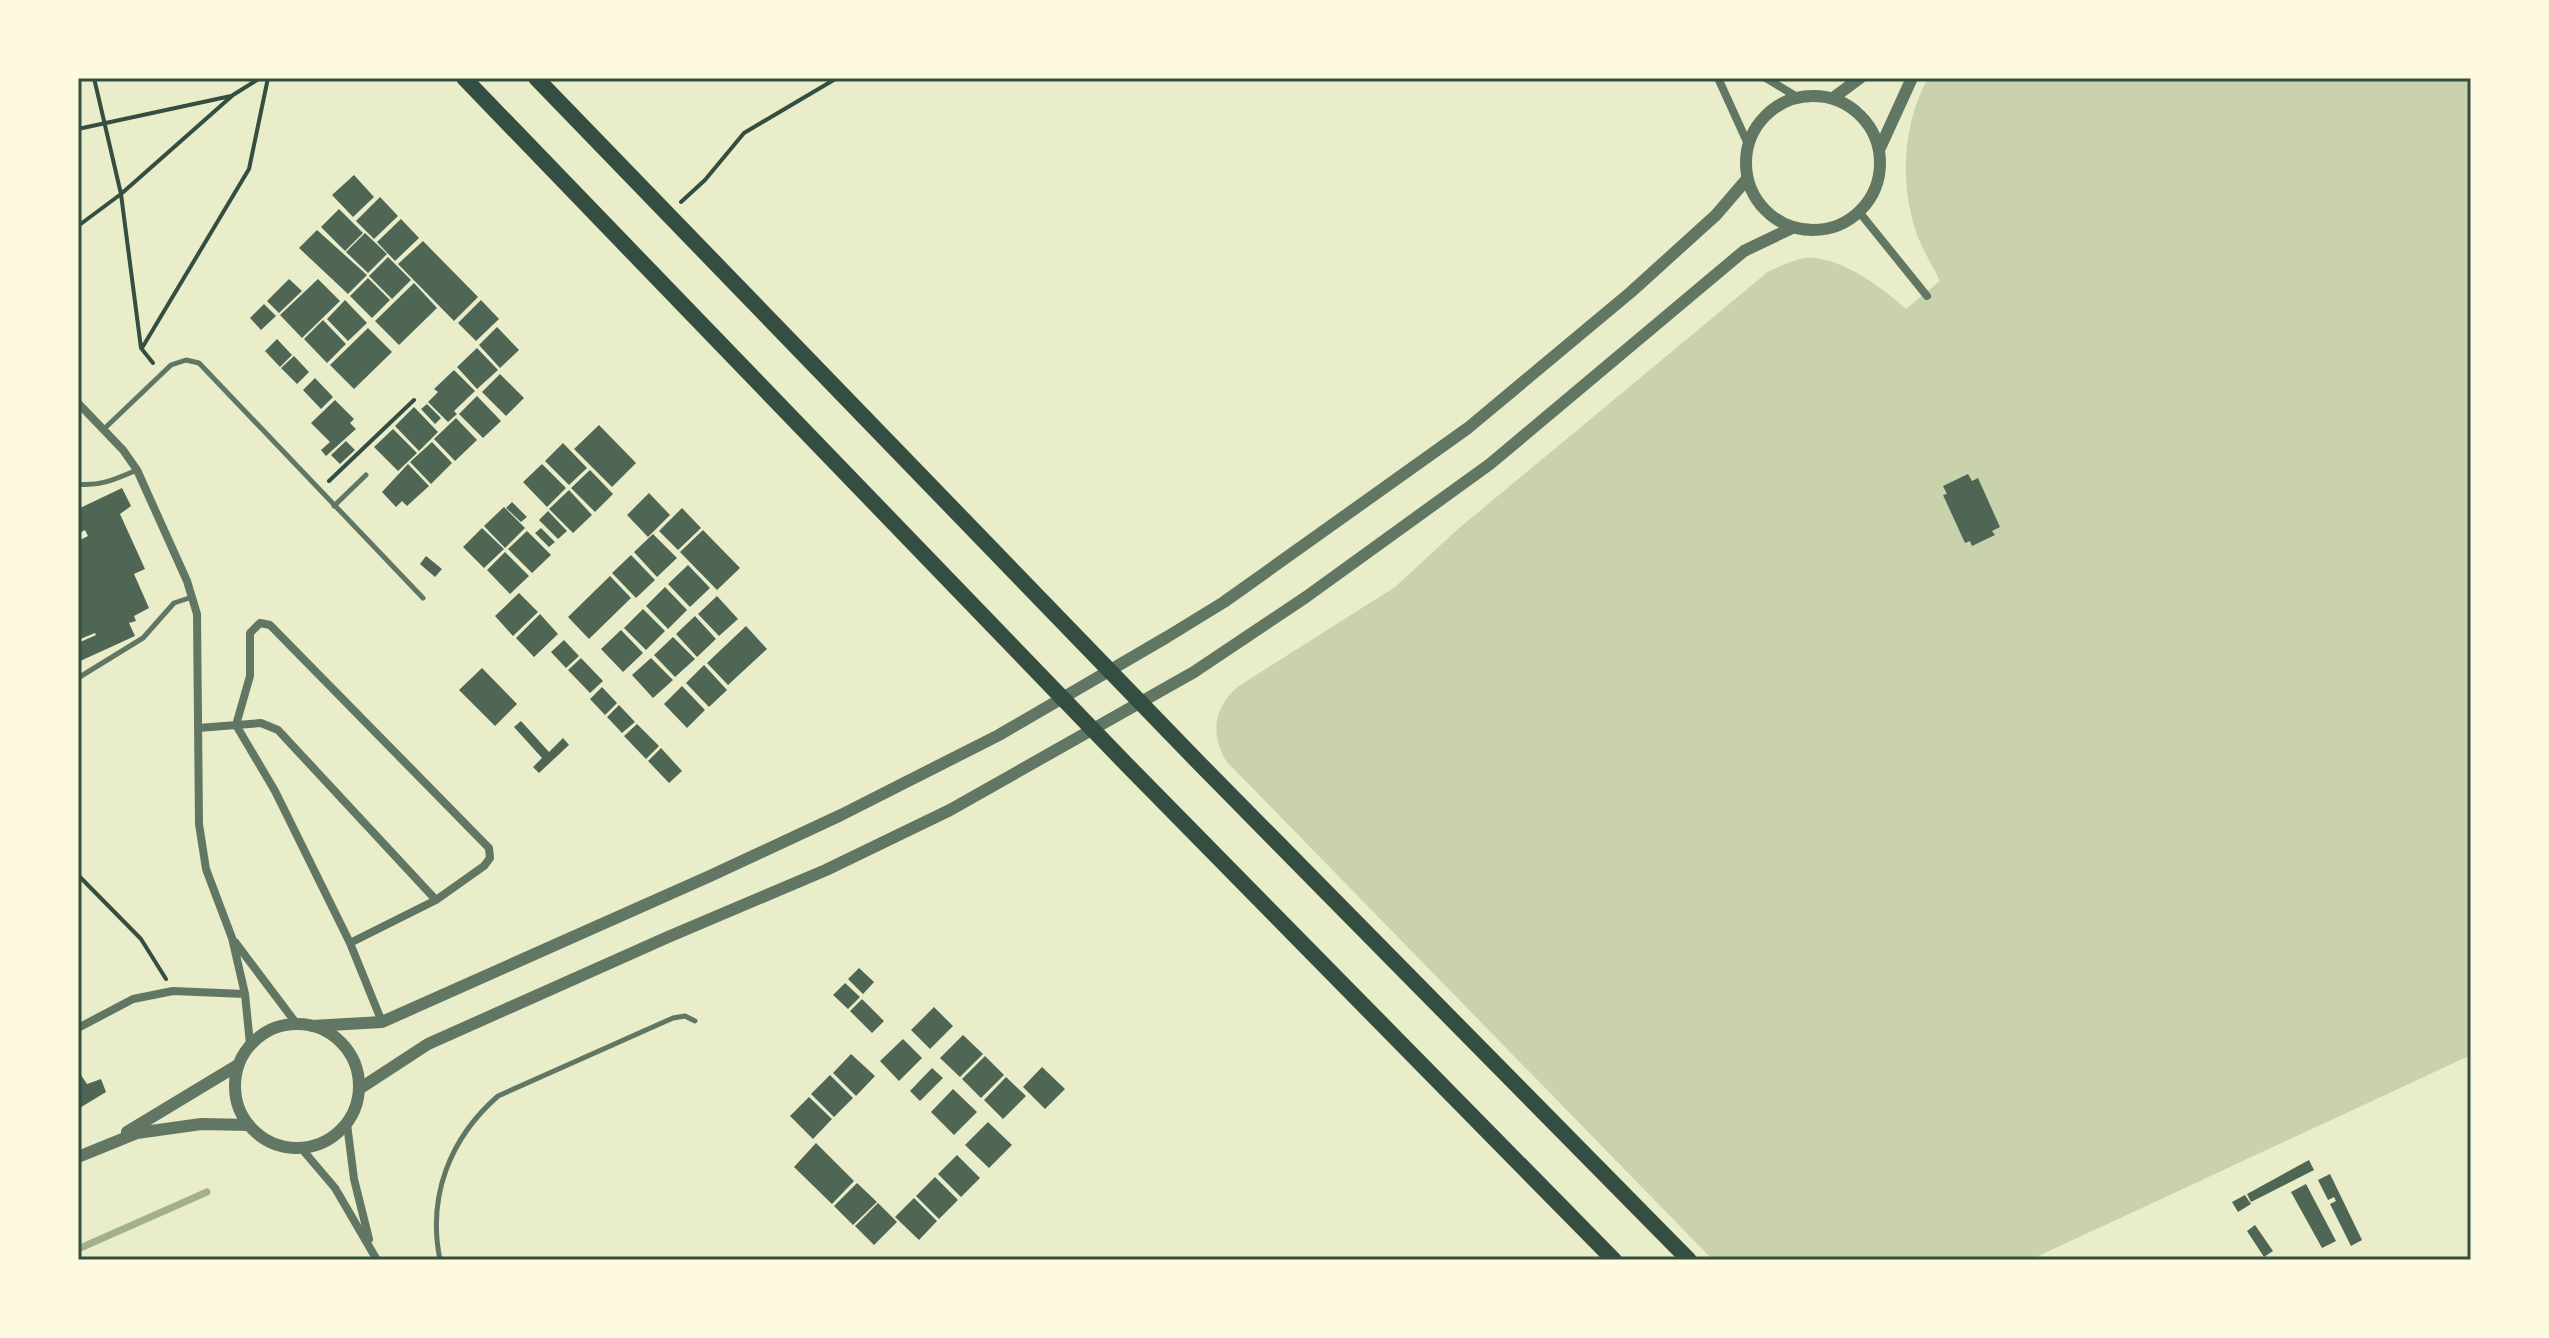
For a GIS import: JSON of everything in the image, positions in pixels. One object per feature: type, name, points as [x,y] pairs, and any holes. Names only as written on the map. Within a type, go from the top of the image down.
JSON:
[{"type":"highway","points":[[464,78],[1063,698],[1614,1260]]},
{"type":"highway","points":[[536,78],[1109,671],[1689,1260]]},
{"type":"street","points":[[1718,78],[1748,144],[1747,179],[1764,210],[1792,228]]},
{"type":"street","points":[[1766,78],[1797,97],[1833,98],[1863,117],[1880,148]]},
{"type":"street","points":[[1833,98],[1860,78]]},
{"type":"street","points":[[359,1089],[428,1044],[826,870],[950,810],[1194,672],[1306,597],[1490,464],[1744,251],[1792,228],[1829,230],[1860,213],[1879,183],[1880,148],[1912,78]]},
{"type":"street","points":[[1748,144],[1766,114],[1797,97]]},
{"type":"street","points":[[312,1026],[382,1022],[473,984],[841,815],[999,735],[1109,671],[1224,602],[1468,428],[1631,292],[1716,215],[1747,179]]},
{"type":"street","points":[[1860,213],[1927,296]]},
{"type":"street","points":[[78,403],[123,450],[137,470],[197,614],[199,824],[206,869],[232,938],[245,994],[250,1044]]},
{"type":"street","points":[[350,943],[436,900],[484,866],[490,858],[489,848],[266,624],[256,625],[250,633],[250,676],[236,725],[275,791],[350,943],[382,1022]]},
{"type":"street","points":[[198,728],[261,723],[278,730],[436,900]]},
{"type":"street","points":[[232,938],[296,1023]]},
{"type":"street","points":[[78,1028],[133,999],[173,991],[245,994]]},
{"type":"street","points":[[296,1023],[312,1026],[328,1032],[347,1049],[358,1072],[356,1108],[347,1124],[326,1141],[301,1148],[277,1145],[257,1134],[238,1107],[234,1086],[238,1065],[250,1044],[263,1033],[296,1023]]},
{"type":"street","points":[[78,1157],[114,1141],[238,1065]]},
{"type":"street","points":[[114,1141],[161,1128],[201,1124],[249,1125]]},
{"type":"street","points":[[347,1124],[354,1179],[371,1247]]},
{"type":"street","points":[[301,1148],[335,1188],[377,1260]]},
{"type":"lane","points":[[103,430],[171,365],[186,360],[205,367],[423,598]]},
{"type":"lane","points":[[78,484],[90,486],[105,483],[137,470]]},
{"type":"lane","points":[[334,506],[366,475]]},
{"type":"lane","points":[[78,678],[143,638],[174,603],[192,597]]},
{"type":"lane","points":[[440,1260],[436,1215],[444,1173],[460,1138],[484,1108],[498,1096],[673,1018],[685,1016],[695,1021]]},
{"type":"path","points":[[94,78],[121,194],[141,348],[161,375]]},
{"type":"path","points":[[78,226],[121,194],[233,95],[260,78]]},
{"type":"path","points":[[141,348],[249,169],[268,78]]},
{"type":"path","points":[[667,214],[705,180],[744,133],[837,78]]},
{"type":"path","points":[[78,129],[233,95]]},
{"type":"path","points":[[319,490],[414,400]]},
{"type":"path","points":[[78,875],[141,939],[173,991]]},
{"type":"green space","points":[[1928,78],[2471,78],[2471,1055],[2030,1260],[1713,1260],[1227,762],[1218,742],[1217,722],[1224,703],[1239,686],[1395,587],[1458,529],[1769,271],[1805,258],[1818,258],[1860,274],[1906,309],[1940,281],[1913,222],[1906,181],[1912,117]]},
{"type":"building","points":[[354,175],[374,197],[353,217],[332,195]]},
{"type":"building","points":[[380,197],[398,216],[374,239],[356,221]]},
{"type":"building","points":[[339,209],[363,233],[345,251],[321,227]]},
{"type":"building","points":[[401,219],[419,238],[395,261],[377,242]]},
{"type":"building","points":[[317,230],[367,275],[348,294],[299,248]]},
{"type":"building","points":[[365,233],[387,254],[368,273],[346,252]]},
{"type":"building","points":[[423,241],[478,297],[454,321],[398,264]]},
{"type":"building","points":[[388,257],[411,280],[392,299],[369,276]]},
{"type":"building","points":[[368,278],[390,300],[372,318],[350,296]]},
{"type":"building","points":[[289,279],[302,291],[279,313],[267,301]]},
{"type":"building","points":[[318,279],[340,301],[302,338],[280,315]]},
{"type":"building","points":[[414,283],[437,308],[399,345],[375,321]]},
{"type":"building","points":[[345,300],[367,323],[348,341],[327,319]]},
{"type":"building","points":[[481,300],[499,319],[476,341],[458,323]]},
{"type":"building","points":[[264,304],[276,316],[261,330],[250,318]]},
{"type":"building","points":[[323,320],[346,344],[327,363],[304,339]]},
{"type":"building","points":[[497,327],[519,350],[500,368],[479,345]]},
{"type":"building","points":[[368,328],[392,352],[354,389],[330,365]]},
{"type":"building","points":[[277,339],[292,355],[280,367],[265,351]]},
{"type":"building","points":[[477,348],[498,370],[477,389],[457,367]]},
{"type":"building","points":[[294,356],[309,372],[297,384],[281,368]]},
{"type":"building","points":[[454,370],[475,391],[454,411],[457,414],[448,422],[428,402],[438,392],[434,389]]},
{"type":"building","points":[[500,374],[524,398],[506,416],[482,392]]},
{"type":"building","points":[[315,378],[333,397],[321,409],[303,390]]},
{"type":"building","points":[[477,396],[501,421],[483,438],[459,414]]},
{"type":"building","points":[[335,400],[354,419],[350,423],[356,429],[326,456],[321,450],[330,442],[311,423]]},
{"type":"building","points":[[427,404],[441,418],[435,424],[421,409]]},
{"type":"building","points":[[414,407],[438,432],[419,451],[395,426]]},
{"type":"building","points":[[456,418],[477,440],[455,461],[434,439]]},
{"type":"building","points":[[599,425],[636,463],[612,487],[574,449]]},
{"type":"building","points":[[393,429],[417,453],[398,471],[374,447]]},
{"type":"building","points":[[346,441],[355,450],[340,464],[331,455]]},
{"type":"building","points":[[432,442],[452,463],[431,484],[410,462]]},
{"type":"building","points":[[563,443],[587,468],[569,485],[545,461]]},
{"type":"building","points":[[408,464],[429,486],[407,506],[402,501],[396,507],[382,492]]},
{"type":"building","points":[[542,464],[566,488],[547,507],[523,482]]},
{"type":"building","points":[[590,470],[613,494],[595,512],[571,488]]},
{"type":"building","points":[[1968,474],[1972,481],[1978,478],[2000,527],[1992,531],[1995,535],[1972,546],[1970,541],[1965,543],[1943,495],[1947,494],[1943,486]]},
{"type":"building","points":[[122,488],[131,506],[120,514],[145,569],[134,574],[149,608],[134,616],[136,621],[129,623],[135,636],[78,662],[78,643],[96,635],[78,640],[78,541],[88,536],[85,530],[78,534],[78,509]]},
{"type":"building","points":[[569,490],[592,515],[573,533],[549,509]]},
{"type":"building","points":[[649,493],[670,515],[648,537],[627,515]]},
{"type":"building","points":[[512,502],[527,517],[521,522],[506,508]]},
{"type":"building","points":[[504,507],[525,528],[505,548],[484,526]]},
{"type":"building","points":[[682,508],[701,528],[678,550],[659,531]]},
{"type":"building","points":[[548,511],[567,531],[558,539],[539,520]]},
{"type":"building","points":[[482,528],[504,549],[484,568],[463,547]]},
{"type":"building","points":[[541,528],[555,542],[549,547],[535,533]]},
{"type":"building","points":[[703,530],[740,568],[717,590],[680,552]]},
{"type":"building","points":[[527,531],[551,555],[532,573],[508,549]]},
{"type":"building","points":[[653,534],[677,558],[657,577],[634,552]]},
{"type":"building","points":[[505,552],[529,576],[510,594],[487,570]]},
{"type":"building","points":[[631,555],[655,580],[636,598],[612,573]]},
{"type":"building","points":[[426,556],[442,569],[435,577],[420,564]]},
{"type":"building","points":[[688,565],[710,588],[690,607],[668,584]]},
{"type":"building","points":[[610,576],[631,598],[589,639],[568,617]]},
{"type":"building","points":[[665,587],[687,610],[668,629],[646,606]]},
{"type":"building","points":[[519,593],[538,612],[513,636],[495,616]]},
{"type":"building","points":[[717,596],[738,619],[719,636],[698,614]]},
{"type":"building","points":[[643,609],[665,631],[646,650],[624,628]]},
{"type":"building","points":[[540,614],[558,634],[534,657],[516,638]]},
{"type":"building","points":[[695,616],[716,639],[697,657],[676,634]]},
{"type":"building","points":[[746,626],[767,649],[728,685],[707,663]]},
{"type":"building","points":[[621,630],[643,653],[623,672],[601,649]]},
{"type":"building","points":[[673,637],[695,659],[675,677],[654,655]]},
{"type":"building","points":[[564,640],[579,656],[566,668],[551,652]]},
{"type":"building","points":[[581,658],[603,681],[590,693],[568,670]]},
{"type":"building","points":[[651,658],[673,680],[653,698],[632,675]]},
{"type":"building","points":[[704,665],[727,690],[709,707],[686,683]]},
{"type":"building","points":[[482,668],[517,704],[495,726],[459,690]]},
{"type":"building","points":[[682,686],[705,710],[687,728],[664,704]]},
{"type":"building","points":[[602,687],[617,703],[605,715],[590,699]]},
{"type":"building","points":[[619,705],[635,722],[622,733],[607,717]]},
{"type":"building","points":[[521,721],[549,752],[563,738],[569,745],[539,773],[533,767],[542,758],[514,727]]},
{"type":"building","points":[[637,724],[659,746],[646,759],[624,736]]},
{"type":"building","points":[[661,748],[682,771],[669,783],[648,761]]},
{"type":"building","points":[[859,968],[874,982],[863,994],[848,979]]},
{"type":"building","points":[[845,983],[860,997],[848,1009],[833,995]]},
{"type":"building","points":[[862,999],[884,1021],[872,1033],[850,1011]]},
{"type":"building","points":[[934,1007],[953,1026],[930,1049],[911,1030]]},
{"type":"building","points":[[963,1035],[983,1054],[960,1077],[940,1058]]},
{"type":"building","points":[[903,1039],[922,1058],[899,1081],[880,1061]]},
{"type":"building","points":[[851,1054],[875,1076],[856,1096],[833,1073]]},
{"type":"building","points":[[985,1056],[1004,1075],[981,1098],[962,1079]]},
{"type":"building","points":[[1042,1067],[1065,1089],[1045,1109],[1023,1087]]},
{"type":"building","points":[[932,1068],[943,1078],[920,1101],[910,1091]]},
{"type":"building","points":[[81,1075],[87,1084],[101,1079],[106,1092],[78,1109],[78,1077]]},
{"type":"building","points":[[830,1075],[853,1098],[834,1117],[811,1094]]},
{"type":"building","points":[[1006,1077],[1026,1096],[1003,1119],[984,1100]]},
{"type":"building","points":[[953,1089],[977,1112],[954,1135],[931,1112]]},
{"type":"building","points":[[809,1097],[832,1119],[813,1139],[790,1116]]},
{"type":"building","points":[[988,1122],[1012,1145],[989,1168],[965,1145]]},
{"type":"building","points":[[816,1143],[854,1181],[832,1204],[794,1167]]},
{"type":"building","points":[[957,1155],[980,1178],[961,1197],[938,1174]]},
{"type":"building","points":[[2309,1160],[2314,1170],[2251,1202],[2247,1194]]},
{"type":"building","points":[[2330,1174],[2362,1240],[2351,1246],[2330,1204],[2336,1201],[2334,1197],[2328,1200],[2318,1180]]},
{"type":"building","points":[[935,1177],[958,1200],[939,1219],[916,1196]]},
{"type":"building","points":[[857,1183],[877,1202],[853,1225],[834,1206]]},
{"type":"building","points":[[2306,1184],[2336,1241],[2322,1248],[2291,1192]]},
{"type":"building","points":[[2245,1195],[2251,1204],[2238,1212],[2232,1202]]},
{"type":"building","points":[[914,1198],[937,1221],[919,1240],[895,1217]]},
{"type":"building","points":[[878,1203],[897,1222],[874,1245],[855,1226]]},
{"type":"building","points":[[2255,1225],[2273,1251],[2264,1257],[2247,1231]]},
{"type":"waterway","points":[[78,1249],[207,1192]]}]
